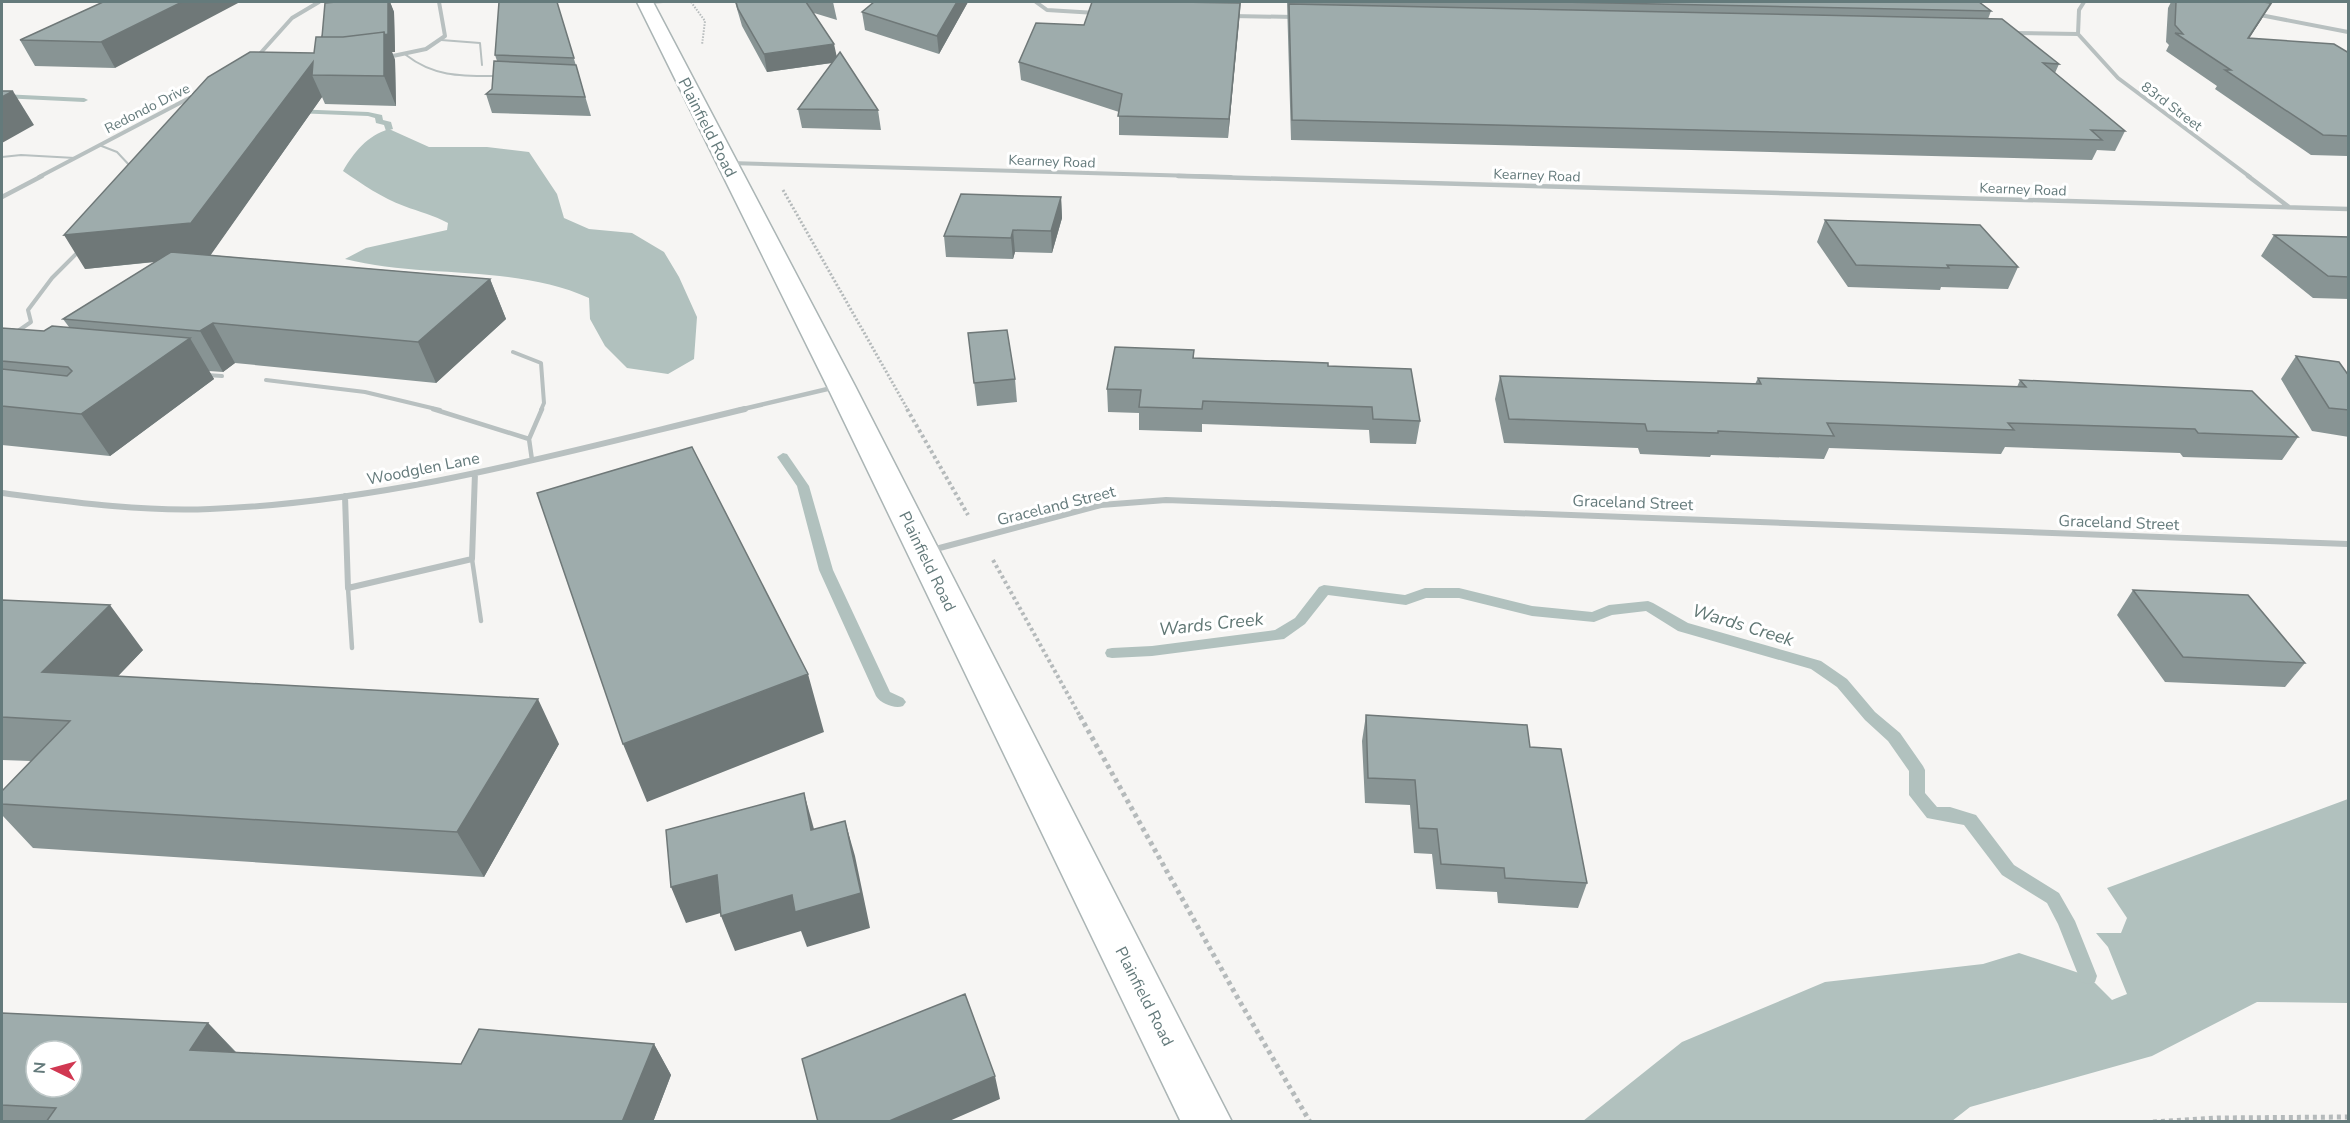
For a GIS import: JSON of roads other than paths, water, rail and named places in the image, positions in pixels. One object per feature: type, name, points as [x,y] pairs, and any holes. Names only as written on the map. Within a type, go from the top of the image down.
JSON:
[{"type":"main road","name":"Plainfield Road","points":[[651,2],[726,163],[841,386],[1207,1122]]},
{"type":"street","points":[[252,62],[292,18],[319,2]]},
{"type":"street","points":[[382,58],[406,55],[441,40],[445,36],[439,2]]},
{"type":"street","points":[[1036,2],[1047,10],[1106,13]]},
{"type":"street","points":[[2011,33],[2078,34],[2079,10],[2084,2]]},
{"type":"street","points":[[2245,12],[2349,32]]},
{"type":"street","points":[[1225,16],[1297,17]]},
{"type":"street","name":"83rd Street","points":[[2078,34],[2118,78],[2289,207]]},
{"type":"street","points":[[258,57],[269,57]]},
{"type":"street","name":"Redondo Drive","points":[[2,197],[196,95]]},
{"type":"street","name":"Kearney Road","points":[[726,163],[2349,209]]},
{"type":"street","name":"Woodglen Lane","points":[[2,493],[130,508],[209,509],[306,502],[410,486],[475,473],[841,386]]},
{"type":"street","points":[[345,496],[348,588],[472,559],[475,473]]},
{"type":"street","name":"Graceland Street","points":[[923,552],[1101,505],[1166,500],[1294,502],[2349,544]]},
{"type":"lane","points":[[441,40],[480,43],[482,66]]},
{"type":"lane","points":[[406,55],[420,67],[435,73],[499,77]]},
{"type":"lane","points":[[99,145],[117,152],[132,169]]},
{"type":"lane","points":[[2,157],[21,155],[75,158]]},
{"type":"lane","points":[[11,336],[31,321],[28,310],[50,279],[81,248]]},
{"type":"lane","points":[[513,352],[541,363],[544,403],[530,439],[532,460]]},
{"type":"lane","points":[[200,374],[222,376]]},
{"type":"lane","points":[[266,380],[364,392],[455,414],[530,439]]},
{"type":"lane","points":[[472,559],[482,621]]},
{"type":"lane","points":[[348,588],[352,648]]},
{"type":"waterway","name":"Wards Creek","points":[[2,96],[84,100]]},
{"type":"waterway","name":"Wards Creek","points":[[295,111],[368,114],[379,117],[379,121],[388,124],[389,129]]},
{"type":"waterway","name":"Wards Creek","points":[[783,457],[803,486],[826,570],[884,696],[898,702]]},
{"type":"waterway","name":"Wards Creek","points":[[1112,653],[1152,651],[1279,635],[1300,621],[1324,590],[1406,600],[1425,593],[1459,593],[1532,611],[1594,617],[1609,610],[1648,606],[1683,627],[1816,665],[1842,683],[1870,716],[1894,737],[1917,770],[1917,795],[1933,813],[1950,814],[1970,820],[2008,870],[2053,898],[2066,921],[2088,976]]}]
